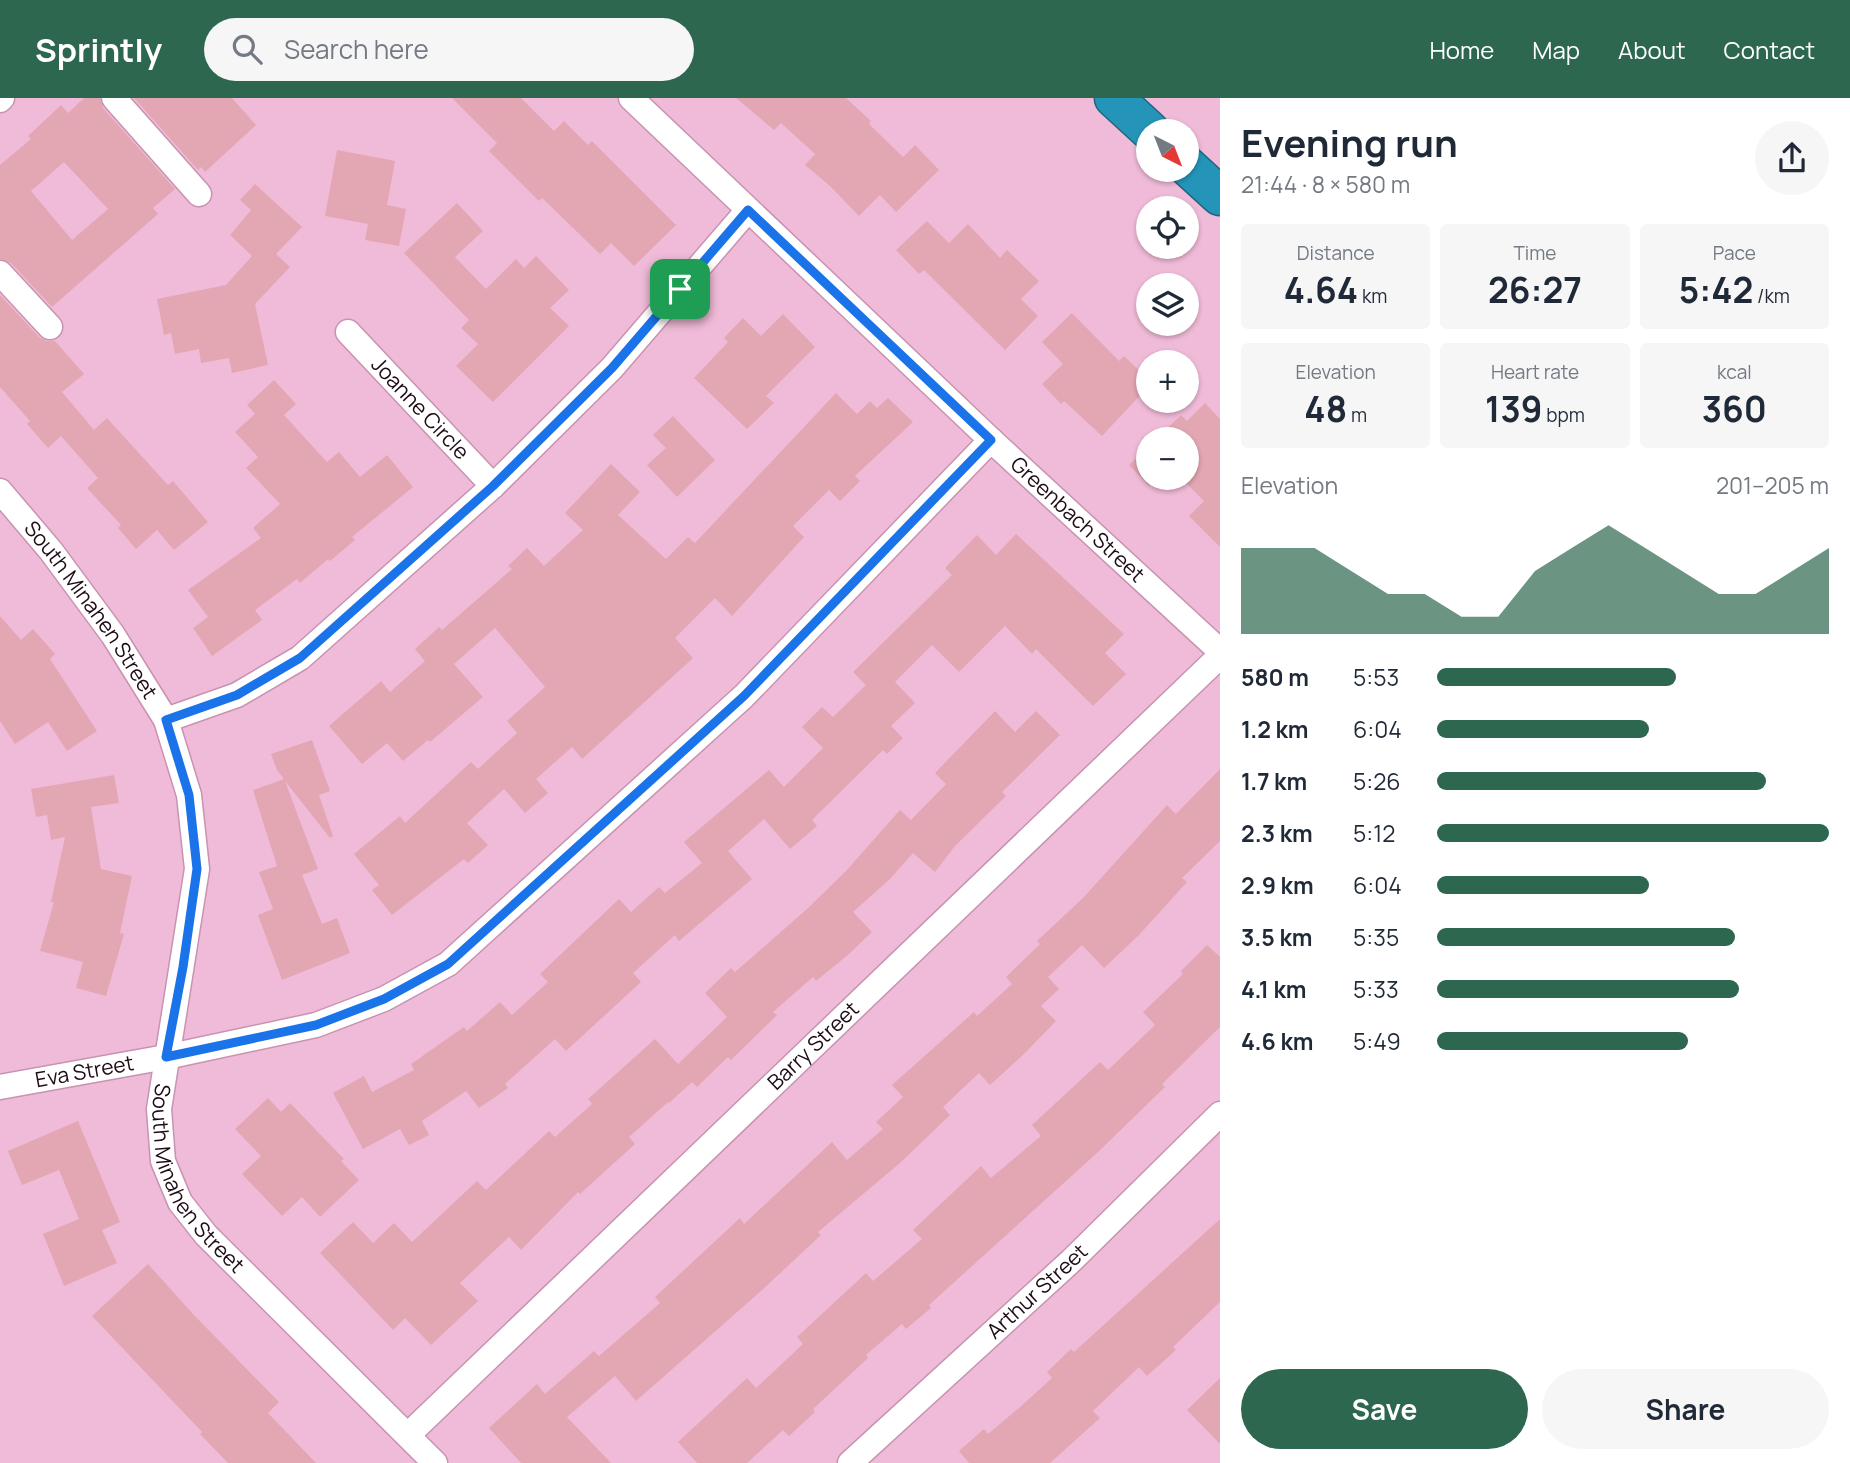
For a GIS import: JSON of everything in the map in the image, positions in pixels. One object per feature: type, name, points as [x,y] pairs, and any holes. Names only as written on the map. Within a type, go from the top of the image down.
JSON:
[{"type":"highway","points":[[1114,98],[1137,119]]},
{"type":"highway","points":[[1199,177],[1220,196]]},
{"type":"street","points":[[114,98],[200,194]]},
{"type":"street","name":"Greenbach Street","points":[[631,98],[1220,654]]},
{"type":"street","points":[[166,720],[237,695],[300,658],[493,486],[612,368],[748,210]]},
{"type":"street","points":[[0,273],[50,327]]},
{"type":"street","name":"Joanne Circle","points":[[348,332],[493,486]]},
{"type":"street","name":"Eva Street","points":[[0,1087],[166,1057],[316,1025],[384,999],[448,964],[744,696],[991,440]]},
{"type":"street","name":"South Minahen Street","points":[[0,491],[51,551],[113,635],[166,720],[189,795],[197,869],[159,1109],[163,1161],[180,1202],[206,1235],[435,1463]]},
{"type":"street","name":"Barry Street","points":[[408,1435],[1220,654]]},
{"type":"street","name":"Arthur Street","points":[[850,1463],[1071,1261],[1220,1114]]},
{"type":"building","points":[[84,98],[100,98],[103,108],[175,189],[153,208],[158,214],[52,307],[11,263],[0,259],[0,165],[31,139],[28,136],[61,105],[68,113]],"holes":[[[64,162],[108,209],[72,240],[31,191]]]},
{"type":"building","points":[[134,98],[232,98],[256,125],[205,172],[201,167],[198,170]]},
{"type":"building","points":[[452,98],[521,98],[554,131],[564,121],[588,145],[592,141],[676,225],[634,266],[611,243],[600,254],[542,198],[539,201],[489,151],[497,143]]},
{"type":"building","points":[[736,98],[846,98],[903,157],[915,145],[939,170],[896,212],[880,195],[859,216],[805,165],[815,154],[781,123],[774,130]]},
{"type":"building","points":[[337,150],[395,161],[387,205],[406,209],[399,246],[365,240],[368,224],[325,216]]},
{"type":"building","points":[[255,184],[302,227],[276,254],[290,267],[255,304],[268,365],[232,373],[229,358],[201,363],[199,349],[175,354],[171,333],[164,335],[157,299],[226,285],[252,256],[230,235],[251,210],[240,200]]},
{"type":"building","points":[[457,203],[483,231],[455,257],[486,289],[516,259],[524,268],[536,256],[569,290],[550,308],[569,326],[493,402],[456,366],[478,344],[461,328],[469,320],[404,253]]},
{"type":"building","points":[[927,221],[949,243],[968,224],[1000,258],[1007,250],[1039,281],[1021,299],[1038,316],[1005,350],[924,270],[919,274],[896,250]]},
{"type":"building","points":[[0,295],[39,337],[46,341],[55,341],[84,374],[62,392],[94,430],[107,418],[168,485],[173,481],[208,522],[174,550],[157,530],[136,549],[118,528],[121,525],[87,488],[98,478],[61,436],[48,448],[27,424],[30,421],[0,387]]},
{"type":"building","points":[[1072,313],[1119,361],[1124,356],[1136,368],[1136,400],[1102,436],[1064,401],[1061,404],[1042,384],[1063,364],[1042,342]]},
{"type":"building","points":[[783,314],[815,347],[766,396],[774,403],[747,429],[694,378],[728,342],[724,338],[743,318],[761,336]]},
{"type":"building","points":[[274,380],[296,404],[284,415],[327,462],[339,452],[360,477],[387,455],[413,487],[352,537],[355,540],[330,561],[328,559],[300,583],[297,579],[255,610],[262,620],[212,656],[193,628],[208,617],[188,590],[261,538],[253,528],[280,504],[246,468],[258,457],[235,432],[255,414],[247,405]]},
{"type":"building","points":[[836,393],[857,414],[870,401],[877,408],[888,398],[913,422],[855,476],[860,481],[840,501],[829,490],[793,526],[804,537],[732,616],[715,598],[675,638],[693,658],[582,759],[572,747],[536,779],[548,793],[525,813],[504,789],[467,823],[488,845],[468,863],[464,859],[392,915],[372,890],[379,885],[354,854],[400,816],[405,823],[471,762],[478,769],[517,733],[507,721],[545,687],[495,628],[454,664],[483,697],[403,761],[387,743],[362,764],[329,726],[381,681],[390,692],[425,661],[415,649],[439,627],[442,630],[512,569],[508,566],[527,548],[544,566],[583,530],[565,513],[611,464],[640,492],[618,515],[666,559],[688,537],[695,543]]},
{"type":"building","points":[[1205,403],[1220,419],[1220,547],[1189,516],[1204,501],[1193,490],[1199,490],[1199,427],[1168,427],[1181,415],[1187,421],[1195,413],[1199,413]]},
{"type":"building","points":[[673,416],[715,460],[677,497],[647,465],[666,448],[653,435]]},
{"type":"building","points":[[1136,458],[1136,472],[1129,465]]},
{"type":"building","points":[[1016,534],[1124,634],[1105,653],[1126,674],[1093,706],[1036,649],[1032,654],[1005,626],[959,672],[932,645],[895,682],[915,703],[891,726],[903,738],[887,754],[883,750],[812,820],[817,826],[790,849],[764,819],[728,851],[752,879],[679,941],[675,935],[633,973],[641,982],[566,1051],[555,1039],[505,1084],[508,1088],[479,1108],[466,1091],[422,1121],[429,1135],[409,1145],[400,1129],[363,1149],[333,1093],[364,1076],[372,1092],[414,1070],[411,1064],[464,1027],[467,1031],[500,1002],[512,1015],[548,982],[540,974],[619,899],[631,912],[659,887],[665,893],[702,863],[684,842],[769,770],[784,787],[823,748],[802,727],[822,707],[833,717],[866,685],[853,672],[952,575],[945,568],[977,535],[996,555]]},
{"type":"building","points":[[0,616],[21,640],[33,629],[55,654],[50,659],[97,731],[67,751],[48,722],[15,744],[0,721]]},
{"type":"building","points":[[995,711],[1015,732],[1036,711],[1060,735],[1002,792],[1006,796],[955,846],[935,872],[913,853],[890,879],[853,912],[872,932],[849,954],[816,981],[813,977],[773,1012],[777,1015],[731,1060],[728,1057],[697,1087],[692,1082],[629,1137],[635,1144],[580,1194],[578,1192],[521,1250],[509,1237],[460,1283],[478,1301],[431,1345],[405,1318],[393,1330],[320,1253],[353,1222],[373,1243],[394,1223],[412,1242],[477,1181],[486,1190],[549,1131],[555,1137],[592,1104],[588,1099],[655,1039],[678,1064],[727,1017],[705,993],[731,968],[735,972],[807,909],[846,871],[900,810],[911,820],[946,784],[935,773]]},
{"type":"building","points":[[312,740],[330,791],[319,795],[333,836],[330,838],[285,781],[318,869],[302,875],[322,924],[337,918],[350,953],[282,980],[258,915],[273,909],[259,872],[277,866],[253,790],[284,779],[271,754]]},
{"type":"building","points":[[1220,769],[1220,841],[1182,878],[1187,882],[1139,935],[1104,968],[1082,945],[1048,977],[1059,989],[1041,1006],[1056,1021],[1023,1055],[990,1085],[979,1073],[943,1107],[950,1115],[900,1163],[818,1232],[821,1235],[761,1291],[636,1401],[615,1376],[567,1417],[611,1463],[521,1463],[489,1428],[537,1384],[545,1394],[594,1351],[599,1356],[660,1303],[655,1297],[740,1218],[744,1224],[832,1142],[847,1160],[883,1129],[876,1122],[903,1097],[892,1085],[974,1012],[977,1016],[1012,984],[1006,977],[1040,944],[1037,941],[1084,897],[1167,805],[1176,814]]},
{"type":"building","points":[[114,775],[119,803],[91,807],[101,869],[132,876],[120,933],[124,934],[106,996],[76,988],[83,962],[40,951],[54,902],[51,902],[65,837],[51,840],[47,815],[36,817],[31,789]]},
{"type":"building","points":[[1207,945],[1220,957],[1220,1027],[1162,1084],[1165,1087],[1097,1153],[929,1305],[931,1308],[906,1329],[902,1324],[866,1355],[868,1358],[813,1409],[815,1412],[789,1436],[783,1430],[747,1463],[697,1463],[678,1442],[747,1378],[756,1388],[803,1344],[797,1337],[866,1273],[873,1281],[922,1239],[913,1230],[981,1166],[991,1178],[1041,1136],[1032,1125],[1100,1062],[1108,1070],[1155,1025],[1143,1012],[1183,974],[1181,971]]},
{"type":"building","points":[[268,1098],[281,1112],[290,1103],[344,1159],[341,1161],[359,1180],[320,1217],[302,1197],[282,1216],[242,1174],[261,1156],[235,1129]]},
{"type":"building","points":[[78,1121],[120,1222],[102,1230],[117,1263],[64,1286],[43,1234],[79,1219],[59,1170],[22,1185],[8,1151]]},
{"type":"building","points":[[1220,1219],[1220,1302],[1173,1347],[1176,1350],[1147,1376],[1139,1367],[1093,1411],[1100,1418],[1050,1463],[969,1463],[959,1451],[984,1429],[988,1434],[1019,1408],[1052,1378],[1047,1372],[1071,1349],[1074,1352]]},
{"type":"building","points":[[148,1264],[279,1402],[268,1413],[316,1463],[228,1463],[92,1316]]},
{"type":"building","points":[[1220,1378],[1220,1444],[1187,1410]]},
{"type":"route","points":[[748,210],[991,440],[744,696],[448,964],[384,999],[316,1025],[166,1057],[183,967],[197,869],[189,795],[166,720],[237,695],[300,658],[493,486],[612,368],[680,289],[748,210]]}]
